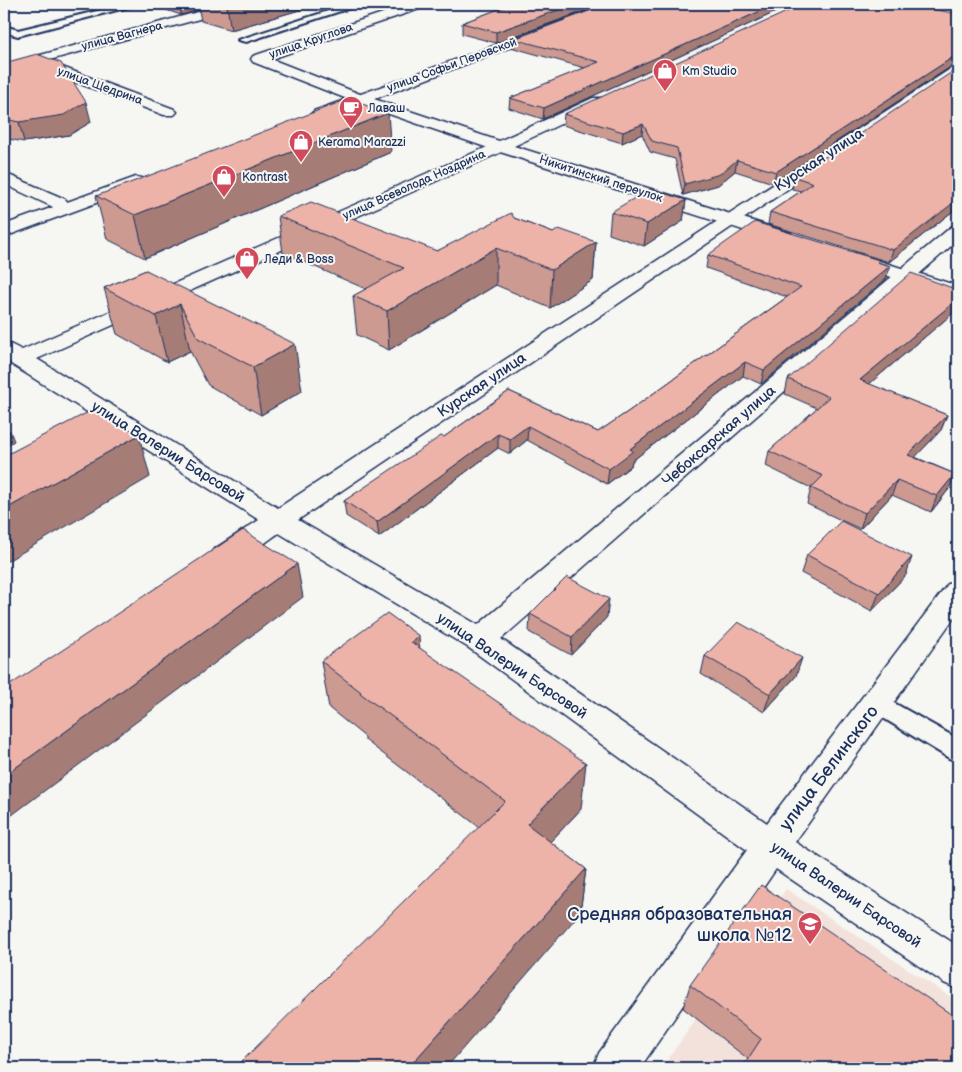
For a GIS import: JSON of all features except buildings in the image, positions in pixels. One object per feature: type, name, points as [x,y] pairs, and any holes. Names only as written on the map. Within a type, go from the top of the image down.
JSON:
[{"type":"street","name":"улица Вагнера","points":[[4,69],[239,4]]},
{"type":"street","name":"улица Круглова","points":[[258,59],[421,4]]},
{"type":"street","name":"улица Софьи Перовской","points":[[304,120],[619,4]]},
{"type":"street","name":"Никитинский переулок","points":[[258,59],[360,99],[500,147],[804,243]]},
{"type":"street","name":"улица Щедрина","points":[[31,61],[169,112]]},
{"type":"street","name":"Курская улица","points":[[204,570],[958,68]]},
{"type":"street","name":"улица Всеволода Ноздрина","points":[[11,354],[500,147],[608,96]]},
{"type":"street","points":[[4,230],[148,177]]},
{"type":"street","points":[[4,178],[59,203],[64,208]]},
{"type":"street","name":"Чебоксарская улица","points":[[480,640],[958,231]]},
{"type":"street","points":[[841,255],[958,292]]},
{"type":"street","name":"улица Валерии Барсовой","points":[[11,354],[279,521],[480,640],[771,846],[958,969]]},
{"type":"street","name":"улица Белинского","points":[[614,1068],[771,846],[878,704],[958,591]]},
{"type":"lane","points":[[4,29],[18,33],[136,4]]},
{"type":"lane","points":[[243,40],[358,4]]},
{"type":"lane","points":[[878,704],[958,751]]},
{"type":"shaded area","name":"Средняя образовательная школа №12","points":[[786,889],[958,1002],[958,1068],[662,1068]]},
{"type":"place","name":"Кm Studio","points":[[665,92]]},
{"type":"place","name":"Лаваш","points":[[351,129]]},
{"type":"place","name":"Kerama Marazzi","points":[[301,163]]},
{"type":"place","name":"Kontrast","points":[[224,198]]},
{"type":"place","name":"Леди & Boss","points":[[247,280]]},
{"type":"place","name":"Средняя образовательная школа №12","points":[[810,945]]}]
